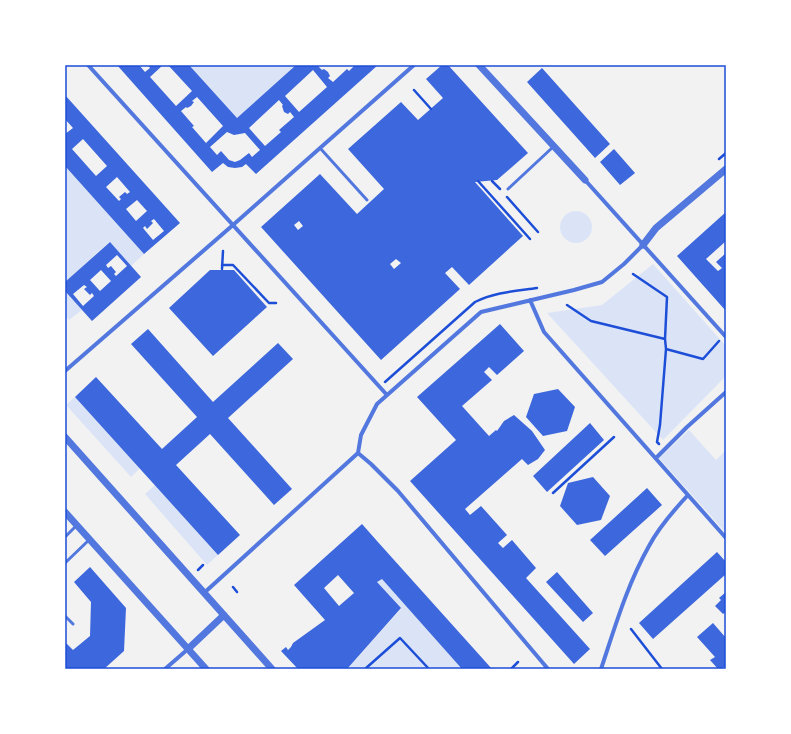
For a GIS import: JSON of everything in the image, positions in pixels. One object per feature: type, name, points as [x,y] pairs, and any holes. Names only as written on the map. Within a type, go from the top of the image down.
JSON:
[{"type":"street","points":[[88,65],[387,395]]},
{"type":"street","points":[[65,371],[414,65]]},
{"type":"street","points":[[479,65],[725,336]]},
{"type":"street","points":[[204,592],[358,453],[361,435],[377,404],[481,312],[602,282],[624,264],[643,245],[656,228],[726,168]]},
{"type":"street","points":[[530,300],[544,332],[726,538]]},
{"type":"street","points":[[656,458],[726,392]]},
{"type":"street","points":[[65,437],[272,669]]},
{"type":"street","points":[[358,453],[398,491],[548,669]]},
{"type":"street","points":[[601,669],[623,599],[649,545],[673,512],[688,495]]},
{"type":"street","points":[[65,512],[206,669]]},
{"type":"street","points":[[166,669],[224,615]]},
{"type":"lane","points":[[508,189],[554,147]]},
{"type":"lane","points":[[320,148],[367,200]]},
{"type":"lane","points":[[65,537],[77,525]]},
{"type":"lane","points":[[65,562],[90,539]]},
{"type":"lane","points":[[65,616],[73,624]]},
{"type":"path","points":[[414,90],[431,109]]},
{"type":"path","points":[[492,181],[538,232]]},
{"type":"path","points":[[478,182],[530,239]]},
{"type":"path","points":[[222,269],[223,252]]},
{"type":"path","points":[[222,265],[233,265],[269,303],[276,304]]},
{"type":"path","points":[[633,274],[667,298],[666,349],[660,425],[657,442],[663,451]]},
{"type":"path","points":[[380,387],[475,302],[502,292],[540,288]]},
{"type":"path","points":[[567,306],[591,321],[665,339]]},
{"type":"path","points":[[666,349],[702,359],[725,336]]},
{"type":"path","points":[[553,493],[614,437]]},
{"type":"path","points":[[198,570],[203,565]]},
{"type":"path","points":[[233,587],[237,592]]},
{"type":"path","points":[[631,629],[662,669]]},
{"type":"path","points":[[365,669],[400,638],[429,669]]},
{"type":"path","points":[[511,669],[518,662]]},
{"type":"shaded area","points":[[189,65],[296,65],[237,118]]},
{"type":"shaded area","points":[[65,166],[144,254],[131,266],[109,242],[65,282]]},
{"type":"shaded area","points":[[573,211],[579,211],[589,218],[592,227],[591,233],[585,240],[579,243],[573,243],[563,236],[560,230],[560,224],[567,214]]},
{"type":"shaded area","points":[[653,264],[726,346],[726,376],[663,440],[547,313],[602,305]]},
{"type":"shaded area","points":[[65,291],[82,310],[69,320],[65,315]]},
{"type":"shaded area","points":[[75,397],[140,468],[131,477],[66,405]]},
{"type":"shaded area","points":[[689,430],[716,460],[726,450],[726,533],[659,458]]},
{"type":"shaded area","points":[[155,485],[218,555],[207,565],[145,494]]},
{"type":"shaded area","points":[[382,579],[462,669],[347,669],[401,609],[377,582]]},
{"type":"building","points":[[117,65],[139,65],[145,72],[150,68],[148,65],[163,65],[150,77],[176,106],[192,91],[168,65],[189,65],[237,118],[296,65],[319,65],[318,66],[322,70],[324,69],[328,72],[330,76],[328,78],[333,82],[347,69],[349,71],[355,65],[378,65],[256,174],[246,164],[242,167],[235,168],[228,167],[223,163],[212,172]],"holes":[[[313,70],[327,87],[299,112],[285,96]],[[197,97],[223,126],[206,143],[181,111],[186,107],[191,106],[194,102],[192,101]],[[279,100],[283,105],[284,112],[288,114],[290,112],[294,117],[279,130],[281,132],[265,146],[249,128]],[[227,132],[234,135],[245,133],[260,150],[252,157],[249,153],[235,162],[229,160],[221,151],[217,155],[210,147]]]},
{"type":"building","points":[[442,65],[448,65],[528,153],[497,180],[475,182],[523,236],[469,285],[452,267],[445,273],[460,289],[381,360],[261,227],[320,174],[357,214],[384,189],[348,149],[401,102],[418,120],[443,98],[426,79]],"holes":[[[299,221],[303,226],[298,230],[294,225]],[[396,259],[401,263],[394,269],[390,264]]]},
{"type":"building","points":[[542,68],[610,144],[595,158],[527,82]]},
{"type":"building","points":[[65,95],[180,223],[144,254],[65,166],[65,134],[73,128],[65,119]],"holes":[[[83,139],[107,166],[96,176],[72,149]],[[117,177],[130,192],[127,194],[125,192],[119,197],[121,199],[119,201],[106,187]],[[137,200],[147,211],[136,221],[126,209]],[[154,219],[164,231],[153,240],[143,228],[145,226],[147,229],[153,223],[151,221]]]},
{"type":"building","points":[[614,149],[635,173],[620,185],[600,162]]},
{"type":"building","points":[[726,212],[726,241],[706,259],[718,271],[722,268],[716,262],[726,253],[726,311],[677,256]]},
{"type":"building","points":[[110,242],[141,277],[92,321],[65,291],[65,282]],"holes":[[[117,255],[127,266],[116,276],[114,274],[116,272],[111,266],[108,268],[106,265]],[[101,270],[111,281],[100,291],[90,280]],[[84,285],[87,287],[84,289],[90,295],[92,293],[94,296],[83,306],[73,294]]]},
{"type":"building","points":[[210,270],[234,270],[267,307],[213,356],[169,308]]},
{"type":"building","points":[[500,324],[524,351],[497,375],[489,367],[484,372],[492,380],[462,406],[489,436],[496,430],[497,431],[504,421],[514,415],[532,431],[545,450],[538,459],[528,465],[522,459],[465,509],[470,515],[481,506],[507,535],[498,543],[503,548],[512,540],[536,568],[526,578],[590,649],[574,664],[410,481],[456,440],[417,397]]},
{"type":"building","points":[[148,329],[213,402],[278,343],[293,359],[228,418],[292,489],[274,505],[210,434],[176,465],[240,535],[218,555],[75,397],[96,377],[162,449],[197,417],[131,344]]},
{"type":"building","points":[[558,389],[575,407],[567,431],[543,436],[526,417],[534,394]]},
{"type":"building","points":[[590,423],[604,440],[547,492],[533,476]]},
{"type":"building","points":[[593,477],[610,496],[601,520],[577,525],[560,506],[568,483]]},
{"type":"building","points":[[647,488],[662,505],[605,556],[590,540]]},
{"type":"building","points":[[362,524],[492,669],[462,669],[382,579],[377,582],[401,608],[347,669],[298,669],[281,651],[286,647],[288,650],[293,643],[325,620],[294,585]],"holes":[[[338,575],[354,593],[339,606],[324,588]]]},
{"type":"building","points":[[717,552],[726,562],[726,574],[653,639],[639,623]]},
{"type":"building","points":[[90,567],[126,608],[124,651],[104,669],[65,669],[65,642],[73,650],[90,636],[91,602],[74,582]]},
{"type":"building","points":[[557,572],[593,613],[583,622],[546,582]]},
{"type":"building","points":[[726,592],[726,612],[723,614],[715,606],[721,600],[719,598]]},
{"type":"building","points":[[713,623],[726,638],[726,669],[724,667],[718,669],[710,660],[715,657],[697,637]]}]
